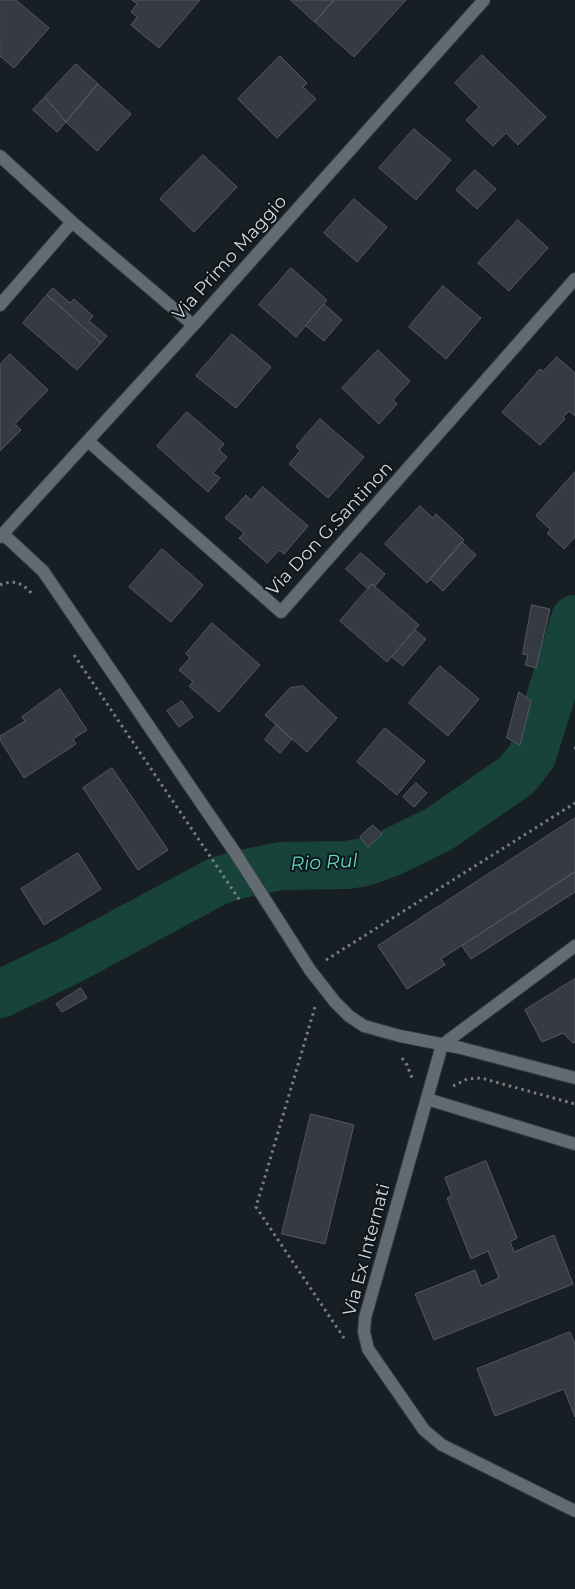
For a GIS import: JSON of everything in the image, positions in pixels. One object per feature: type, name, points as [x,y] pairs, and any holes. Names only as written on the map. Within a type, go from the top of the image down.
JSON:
[{"type":"street","name":"Via Primo Maggio","points":[[2,535],[484,0]]},
{"type":"street","points":[[0,156],[72,222],[192,325]]},
{"type":"street","points":[[0,304],[72,222]]},
{"type":"street","name":"Via Don G.Santinon","points":[[88,441],[281,612],[575,279]]},
{"type":"street","points":[[2,535],[43,571],[236,854],[310,970],[335,1002],[349,1016],[364,1026],[400,1036],[461,1048],[575,1078]]},
{"type":"street","points":[[442,1045],[575,946]]},
{"type":"street","name":"Via Ex Internati","points":[[442,1045],[365,1318],[365,1338],[368,1349],[424,1430],[442,1445],[575,1511]]},
{"type":"street","points":[[427,1099],[575,1144]]},
{"type":"path","points":[[0,585],[8,582],[21,584],[33,595]]},
{"type":"path","points":[[71,651],[244,907]]},
{"type":"path","points":[[310,970],[575,803]]},
{"type":"path","points":[[315,1006],[256,1207],[346,1341],[365,1338]]},
{"type":"path","points":[[450,1088],[467,1079],[481,1078],[575,1104]]},
{"type":"building","points":[[0,0],[16,0],[49,28],[14,68],[0,56]]},
{"type":"building","points":[[132,0],[200,0],[159,48],[131,25],[137,17],[131,12],[137,4]]},
{"type":"building","points":[[291,0],[334,0],[315,22]]},
{"type":"building","points":[[334,0],[406,0],[354,57],[315,22]]},
{"type":"building","points":[[482,55],[546,117],[518,145],[506,133],[493,146],[466,120],[479,107],[455,83]]},
{"type":"building","points":[[280,56],[307,83],[303,87],[316,99],[277,138],[238,99]]},
{"type":"building","points":[[76,64],[98,84],[66,122],[45,97]]},
{"type":"building","points":[[98,84],[131,114],[97,151],[66,122]]},
{"type":"building","points":[[45,97],[66,122],[57,132],[33,110]]},
{"type":"building","points":[[414,129],[451,160],[416,200],[379,168]]},
{"type":"building","points":[[203,155],[237,187],[194,232],[160,199]]},
{"type":"building","points":[[475,170],[496,189],[477,209],[456,190]]},
{"type":"building","points":[[354,199],[387,227],[357,262],[324,233]]},
{"type":"building","points":[[518,220],[548,248],[509,291],[478,263]]},
{"type":"building","points":[[291,268],[327,300],[296,337],[259,305]]},
{"type":"building","points":[[443,286],[481,318],[446,359],[409,327]]},
{"type":"building","points":[[53,288],[70,303],[74,299],[93,316],[89,321],[107,336],[101,343],[47,295]]},
{"type":"building","points":[[47,295],[101,343],[77,370],[23,323]]},
{"type":"building","points":[[324,304],[342,320],[324,341],[306,326]]},
{"type":"building","points":[[232,334],[271,367],[236,408],[196,376]]},
{"type":"building","points":[[378,350],[410,381],[393,400],[397,404],[379,424],[342,388]]},
{"type":"building","points":[[10,354],[48,390],[15,424],[21,430],[0,451],[0,365]]},
{"type":"building","points":[[557,357],[575,373],[575,416],[569,411],[563,417],[565,419],[540,445],[502,412],[540,369],[543,371]]},
{"type":"building","points":[[187,412],[224,444],[219,450],[227,457],[213,473],[220,478],[208,492],[157,446]]},
{"type":"building","points":[[320,419],[364,457],[328,498],[289,464],[300,451],[296,447]]},
{"type":"building","points":[[575,472],[575,537],[564,549],[547,533],[551,530],[536,516]]},
{"type":"building","points":[[263,487],[308,526],[284,554],[279,550],[267,563],[239,538],[244,533],[225,518],[246,495],[251,500]]},
{"type":"building","points":[[420,506],[433,518],[436,514],[464,540],[427,583],[385,544]]},
{"type":"building","points":[[462,542],[476,555],[443,591],[430,579]]},
{"type":"building","points":[[162,549],[203,585],[171,622],[129,587]]},
{"type":"building","points":[[361,553],[385,574],[375,586],[372,584],[368,589],[346,569]]},
{"type":"building","points":[[372,584],[419,625],[387,662],[340,621]]},
{"type":"building","points":[[532,605],[550,609],[536,668],[525,665],[528,655],[523,654]]},
{"type":"building","points":[[212,623],[260,665],[219,712],[189,686],[193,682],[179,670],[190,658],[186,654]]},
{"type":"building","points":[[415,630],[426,639],[403,666],[392,657]]},
{"type":"building","points":[[440,666],[479,699],[448,736],[409,703]]},
{"type":"building","points":[[303,686],[337,718],[307,752],[265,715],[290,688]]},
{"type":"building","points":[[60,689],[87,730],[73,739],[76,744],[24,778],[0,740],[0,736],[25,721],[22,717]]},
{"type":"building","points":[[519,692],[531,701],[520,745],[507,738]]},
{"type":"building","points":[[182,701],[193,717],[179,727],[167,711]]},
{"type":"building","points":[[276,725],[292,739],[280,753],[265,740]]},
{"type":"building","points":[[385,728],[425,761],[397,795],[357,762]]},
{"type":"building","points":[[112,768],[168,850],[138,870],[83,788]]},
{"type":"building","points":[[416,783],[427,793],[414,807],[403,797]]},
{"type":"building","points":[[575,818],[575,872],[441,959],[445,965],[407,989],[378,946]]},
{"type":"building","points":[[373,825],[382,834],[368,847],[360,837]]},
{"type":"building","points":[[78,853],[101,889],[44,925],[21,889]]},
{"type":"building","points":[[575,872],[575,892],[471,959],[462,946]]},
{"type":"building","points":[[575,979],[575,1042],[573,1043],[563,1033],[542,1042],[525,1010]]},
{"type":"building","points":[[81,988],[87,998],[62,1012],[56,1004]]},
{"type":"building","points":[[311,1114],[354,1125],[325,1244],[282,1234]]},
{"type":"building","points":[[486,1161],[517,1238],[510,1242],[514,1252],[554,1235],[573,1284],[434,1340],[415,1294],[475,1270],[481,1286],[499,1278],[488,1251],[471,1259],[447,1198],[452,1196],[445,1178]]},
{"type":"building","points":[[570,1332],[575,1344],[575,1417],[564,1389],[495,1416],[477,1369]]},
{"type":"waterway","name":"Rio Rul","points":[[0,994],[69,961],[218,881],[281,866],[347,865],[365,862],[390,853],[439,829],[517,775],[532,756],[575,619]]}]
